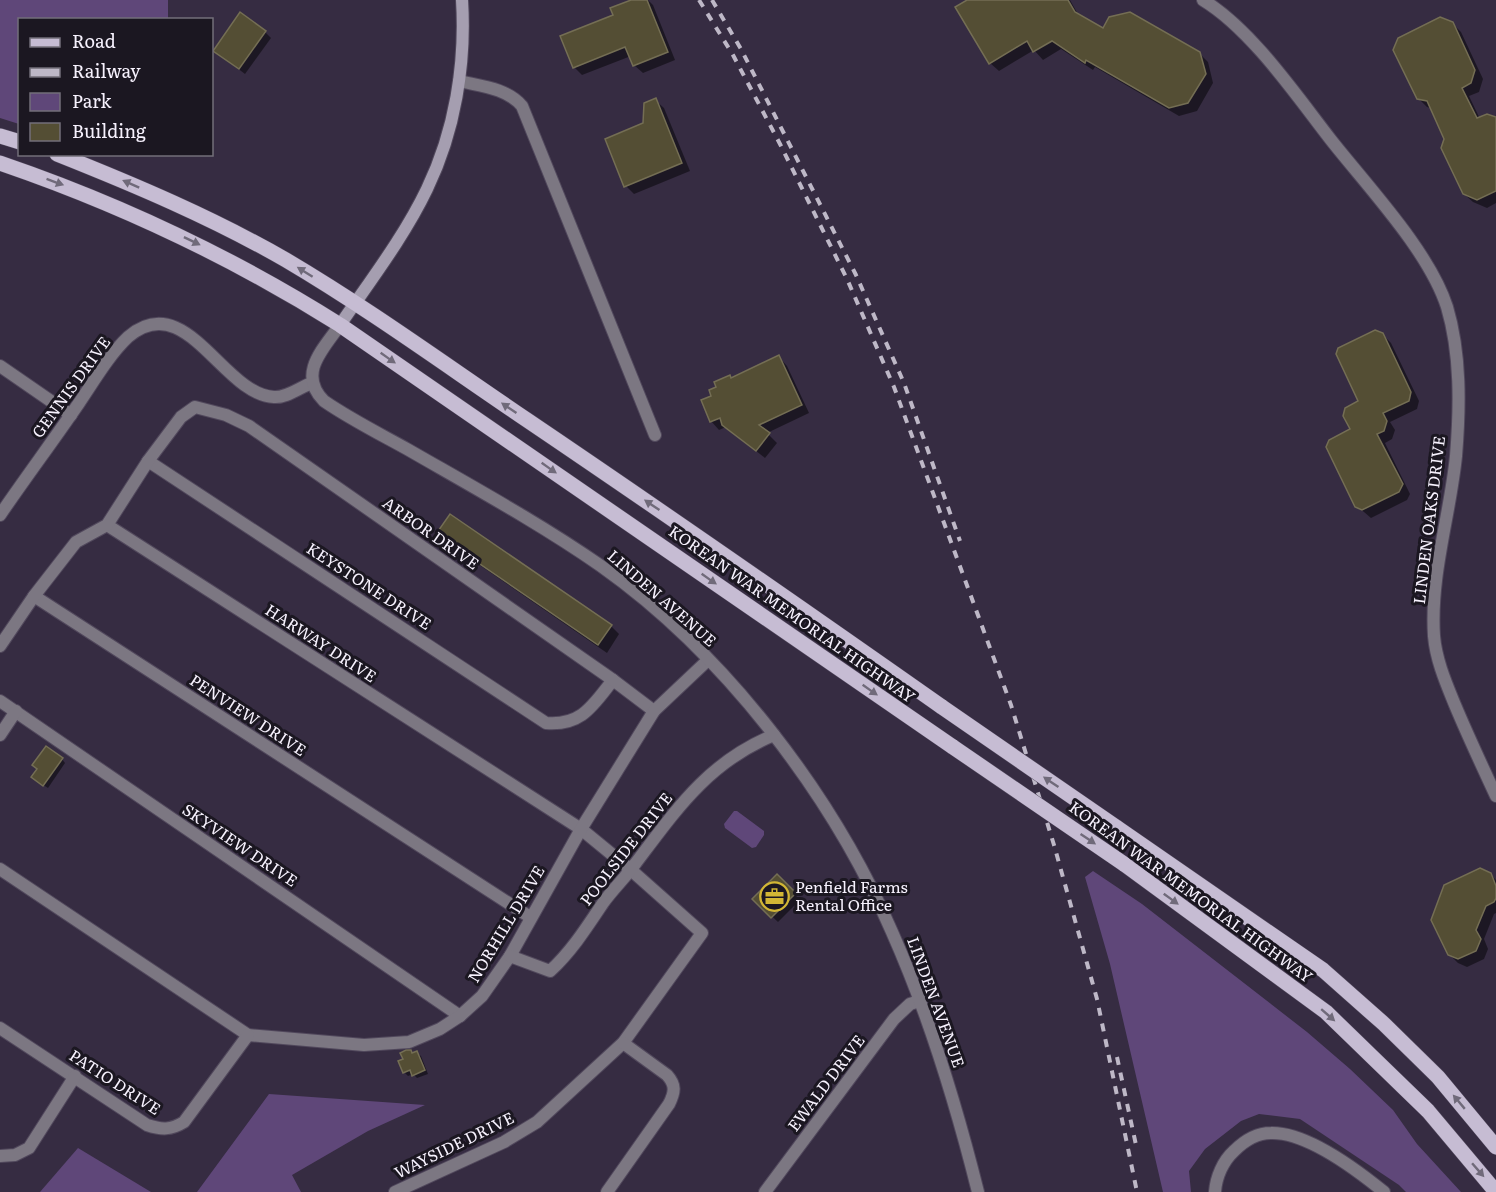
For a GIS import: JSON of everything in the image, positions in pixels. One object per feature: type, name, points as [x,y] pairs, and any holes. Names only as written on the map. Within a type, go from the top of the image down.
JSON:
[{"type":"main road","points":[[340,325],[403,231],[428,188],[447,134],[459,81],[463,42],[462,0]]},
{"type":"main road","points":[[0,136],[18,141]]},
{"type":"main road","name":"KOREAN WAR MEMORIAL HIGHWAY","points":[[62,156],[200,214],[285,260],[675,520],[1323,970],[1384,1024],[1438,1077],[1496,1147]]},
{"type":"main road","name":"KOREAN WAR MEMORIAL HIGHWAY","points":[[0,164],[56,182],[167,229],[258,275],[340,325],[1124,864],[1326,1012],[1428,1111],[1496,1191]]},
{"type":"street","name":"LINDEN OAKS DRIVE","points":[[1203,0],[1215,7],[1241,30],[1315,119],[1425,260],[1446,306],[1456,349],[1458,374],[1456,457],[1440,542],[1434,596],[1434,637],[1443,675],[1496,796]]},
{"type":"street","points":[[459,81],[508,94],[516,98],[522,106],[655,435]]},
{"type":"street","name":"GENNIS DRIVE","points":[[0,515],[106,364],[129,337],[142,330],[160,324],[176,328],[191,337],[238,379],[261,394],[283,396],[312,383]]},
{"type":"street","points":[[312,383],[315,364],[340,325]]},
{"type":"street","points":[[0,366],[71,415]]},
{"type":"street","name":"LINDEN AVENUE","points":[[312,383],[318,396],[330,406],[520,513],[603,568],[663,617],[708,660],[774,735],[817,795],[858,861],[892,932],[953,1098],[978,1192]]},
{"type":"street","name":"ARBOR DRIVE","points":[[148,461],[181,417],[195,407],[226,415],[249,426],[614,680],[654,711]]},
{"type":"street","points":[[0,646],[34,596],[76,542],[107,525],[148,461]]},
{"type":"street","name":"KEYSTONE DRIVE","points":[[148,461],[546,723],[561,724],[586,713],[614,680]]},
{"type":"street","name":"HARWAY DRIVE","points":[[107,525],[581,829],[631,870]]},
{"type":"street","name":"PENVIEW DRIVE","points":[[34,596],[531,917]]},
{"type":"street","name":"NORHILL DRIVE","points":[[0,869],[248,1035],[364,1045],[409,1042],[440,1029],[460,1016],[482,996],[510,956],[581,829],[654,711],[708,660]]},
{"type":"street","name":"SKYVIEW DRIVE","points":[[0,701],[460,1016]]},
{"type":"street","points":[[0,735],[16,711]]},
{"type":"street","name":"POOLSIDE DRIVE","points":[[510,956],[550,972],[564,959],[605,900],[688,795],[712,771],[755,743],[774,735]]},
{"type":"street","name":"WAYSIDE DRIVE","points":[[395,1192],[504,1142],[537,1122],[623,1043],[702,933],[631,870]]},
{"type":"street","name":"EWALD DRIVE","points":[[765,1192],[894,1019],[910,1004],[919,1001]]},
{"type":"street","name":"PATIO DRIVE","points":[[0,1028],[147,1125],[161,1129],[173,1128],[184,1122],[248,1035]]},
{"type":"street","points":[[608,1192],[669,1104],[675,1088],[673,1081],[667,1075],[623,1043]]},
{"type":"street","points":[[0,1156],[15,1155],[29,1148],[75,1076]]},
{"type":"street","points":[[1215,1192],[1220,1170],[1230,1155],[1255,1136],[1269,1133],[1288,1134],[1306,1141],[1344,1163],[1384,1192]]},
{"type":"green space","points":[[0,0],[168,0],[168,18],[18,18],[18,124],[0,118]]},
{"type":"green space","points":[[734,811],[764,831],[756,847],[752,848],[725,828],[724,824]]},
{"type":"green space","points":[[1093,871],[1142,904],[1307,1032],[1350,1069],[1393,1110],[1417,1144],[1461,1192],[1406,1192],[1300,1119],[1259,1114],[1241,1121],[1205,1149],[1189,1171],[1191,1192],[1163,1192],[1110,964],[1085,877]]},
{"type":"green space","points":[[269,1094],[425,1105],[368,1131],[292,1175],[301,1192],[197,1192]]},
{"type":"green space","points":[[78,1148],[151,1192],[40,1192]]},
{"type":"building","points":[[631,0],[647,0],[668,52],[633,66],[625,47],[573,68],[560,36],[613,15],[610,8]]},
{"type":"building","points":[[967,0],[1068,0],[1075,12],[1103,28],[1109,17],[1130,12],[1200,52],[1206,74],[1188,103],[1169,108],[1086,60],[1085,63],[1052,41],[1033,52],[1027,41],[989,64],[955,7]]},
{"type":"building","points":[[240,12],[266,31],[239,69],[213,51]]},
{"type":"building","points":[[1440,17],[1453,22],[1475,70],[1471,83],[1462,88],[1477,118],[1487,114],[1496,117],[1496,191],[1477,200],[1463,194],[1441,148],[1444,139],[1427,101],[1417,99],[1393,50],[1398,38]]},
{"type":"building","points":[[656,98],[682,163],[624,187],[605,139],[643,123],[644,103]]},
{"type":"building","points":[[1375,330],[1383,333],[1411,392],[1409,401],[1383,413],[1387,421],[1384,431],[1377,434],[1403,484],[1399,492],[1362,510],[1355,507],[1326,447],[1329,440],[1350,429],[1343,416],[1345,408],[1358,401],[1336,354],[1338,348]]},
{"type":"building","points":[[779,355],[802,405],[759,425],[770,433],[756,451],[722,425],[720,418],[710,422],[701,400],[711,396],[709,390],[716,387],[714,382],[730,375],[731,378]]},
{"type":"building","points":[[450,514],[612,625],[598,645],[436,534]]},
{"type":"building","points":[[46,746],[63,758],[43,786],[31,777],[37,769],[32,765]]},
{"type":"building","points":[[1480,868],[1491,873],[1496,886],[1496,898],[1494,902],[1486,906],[1476,930],[1481,939],[1476,951],[1458,959],[1448,955],[1431,920],[1444,885]]},
{"type":"building","name":"Penfield Farms Rental Office","points":[[777,874],[796,893],[771,918],[752,899]]},
{"type":"building","points":[[411,1050],[412,1053],[417,1051],[425,1070],[412,1076],[410,1070],[403,1073],[398,1061],[403,1059],[400,1053]]},
{"type":"railway","points":[[699,0],[733,55],[847,279],[894,387],[1011,705],[1054,845],[1097,999],[1137,1192]]},
{"type":"railway","points":[[712,0],[741,49],[856,275],[904,383],[960,541]]},
{"type":"railway","points":[[1117,1057],[1136,1145]]},
{"type":"place","name":"Penfield Farms Rental Office","points":[[774,896]]}]
